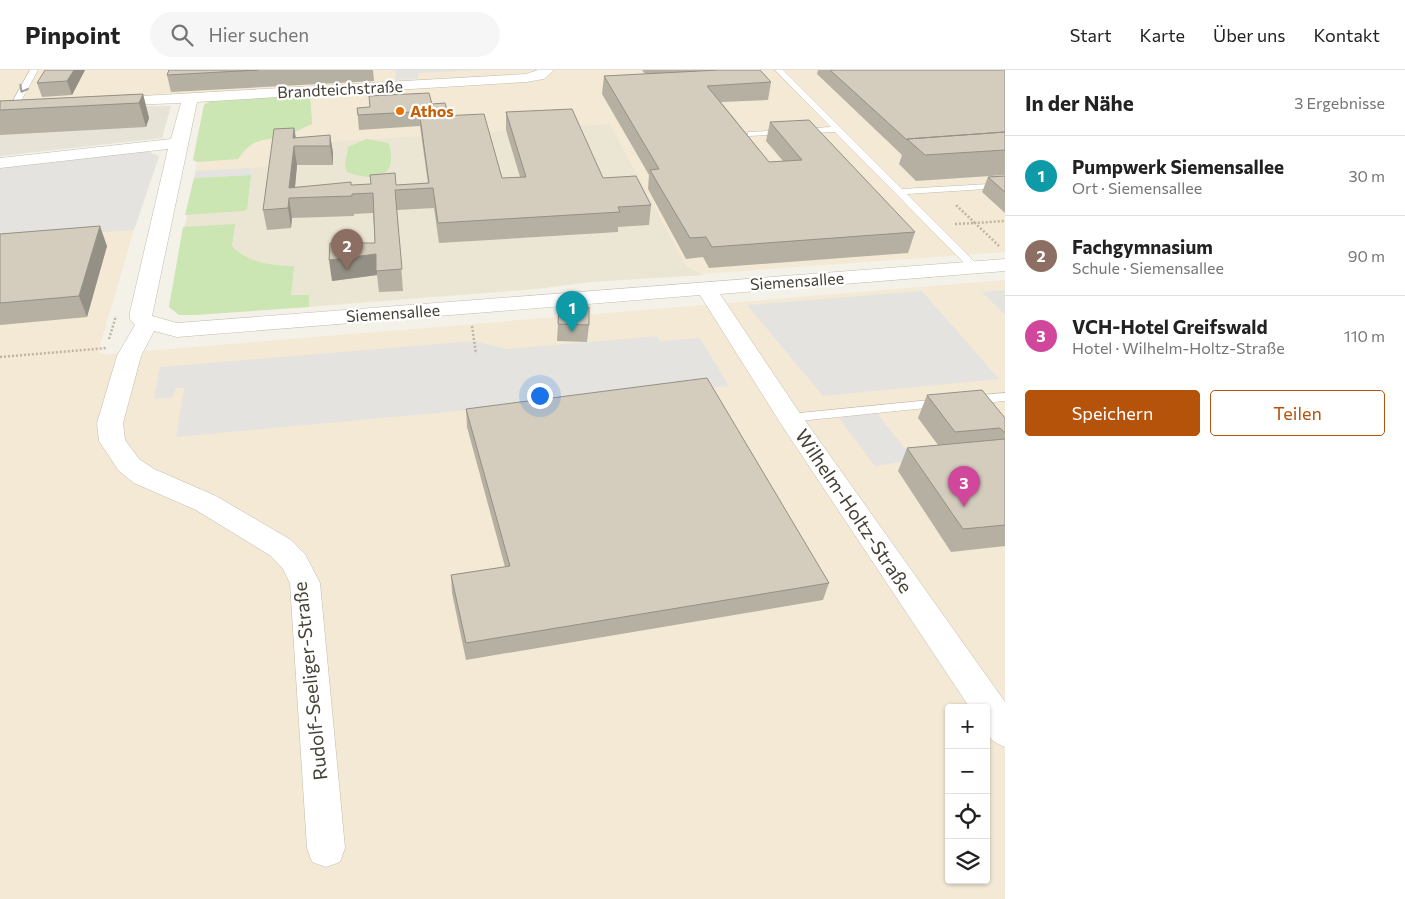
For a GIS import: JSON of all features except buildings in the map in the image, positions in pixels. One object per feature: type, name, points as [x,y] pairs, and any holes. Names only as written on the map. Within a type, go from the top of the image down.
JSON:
[{"type":"street","name":"Brandteichstraße","points":[[89,104],[526,78],[539,76],[548,70]]},
{"type":"street","points":[[129,339],[141,319],[178,143],[190,98]]},
{"type":"street","points":[[13,108],[32,107]]},
{"type":"street","points":[[0,163],[178,143]]},
{"type":"street","name":"Siemensallee","points":[[129,339],[177,330],[1005,265]]},
{"type":"street","name":"Wilhelm-Holtz-Straße","points":[[706,288],[790,418],[1005,731]]},
{"type":"street","name":"Rudolf-Seeliger-Straße","points":[[129,339],[110,423],[112,442],[117,449],[129,464],[144,476],[206,504],[281,548],[294,562],[305,583],[326,848]]},
{"type":"lane","points":[[13,108],[34,70]]},
{"type":"lane","points":[[779,70],[974,267]]},
{"type":"lane","points":[[751,134],[838,130]]},
{"type":"lane","points":[[900,192],[986,186]]},
{"type":"lane","points":[[790,418],[1005,397]]},
{"type":"path","points":[[940,189],[1005,252]]},
{"type":"path","points":[[933,226],[1005,221]]},
{"type":"path","points":[[0,357],[129,339],[118,310]]},
{"type":"path","points":[[470,320],[476,354]]},
{"type":"shaded area","points":[[0,70],[1005,70],[1005,252],[590,282],[535,289],[309,307],[179,315],[169,307],[197,162],[193,160],[206,94],[0,106]]},
{"type":"shaded area","points":[[395,70],[481,70],[418,73],[418,79],[396,80]]},
{"type":"shaded area","points":[[171,106],[162,138],[0,156],[0,115]]},
{"type":"shaded area","points":[[610,124],[686,266],[704,275],[590,282],[535,289],[194,315],[179,315],[169,307],[196,171],[268,167],[271,149],[296,144]]},
{"type":"shaded area","points":[[132,152],[149,152],[159,156],[134,230],[0,239],[0,167]]},
{"type":"shaded area","points":[[149,152],[159,156],[134,230],[98,352],[108,354],[1005,280],[1005,899],[0,899],[0,167]]},
{"type":"shaded area","points":[[252,168],[251,175],[194,178],[196,171]]},
{"type":"shaded area","points":[[1005,290],[1005,315],[982,292]]},
{"type":"shaded area","points":[[922,291],[999,379],[823,396],[747,305]]},
{"type":"shaded area","points":[[657,336],[660,341],[700,338],[729,386],[176,437],[184,388],[176,388],[173,397],[154,399],[160,367],[474,341],[508,349]]},
{"type":"shaded area","points":[[876,412],[914,460],[875,466],[839,418]]},
{"type":"green space","points":[[310,93],[312,124],[290,134],[261,140],[250,146],[238,159],[197,162],[193,160],[204,105],[213,100]]},
{"type":"green space","points":[[367,139],[388,143],[390,147],[390,166],[381,175],[368,177],[347,172],[345,165],[348,147]]},
{"type":"green space","points":[[251,175],[247,209],[244,211],[185,215],[194,178]]},
{"type":"green space","points":[[235,224],[232,246],[238,252],[253,260],[269,264],[294,266],[291,295],[309,295],[309,307],[179,315],[169,307],[183,227]]},
{"type":"place","name":"Athos","points":[[400,111]]},
{"type":"place","name":"Fachgymnasium","points":[[347,270]]},
{"type":"place","name":"Pumpwerk Siemensallee","points":[[572,332]]},
{"type":"place","name":"VCH-Hotel Greifswald","points":[[964,507]]}]
